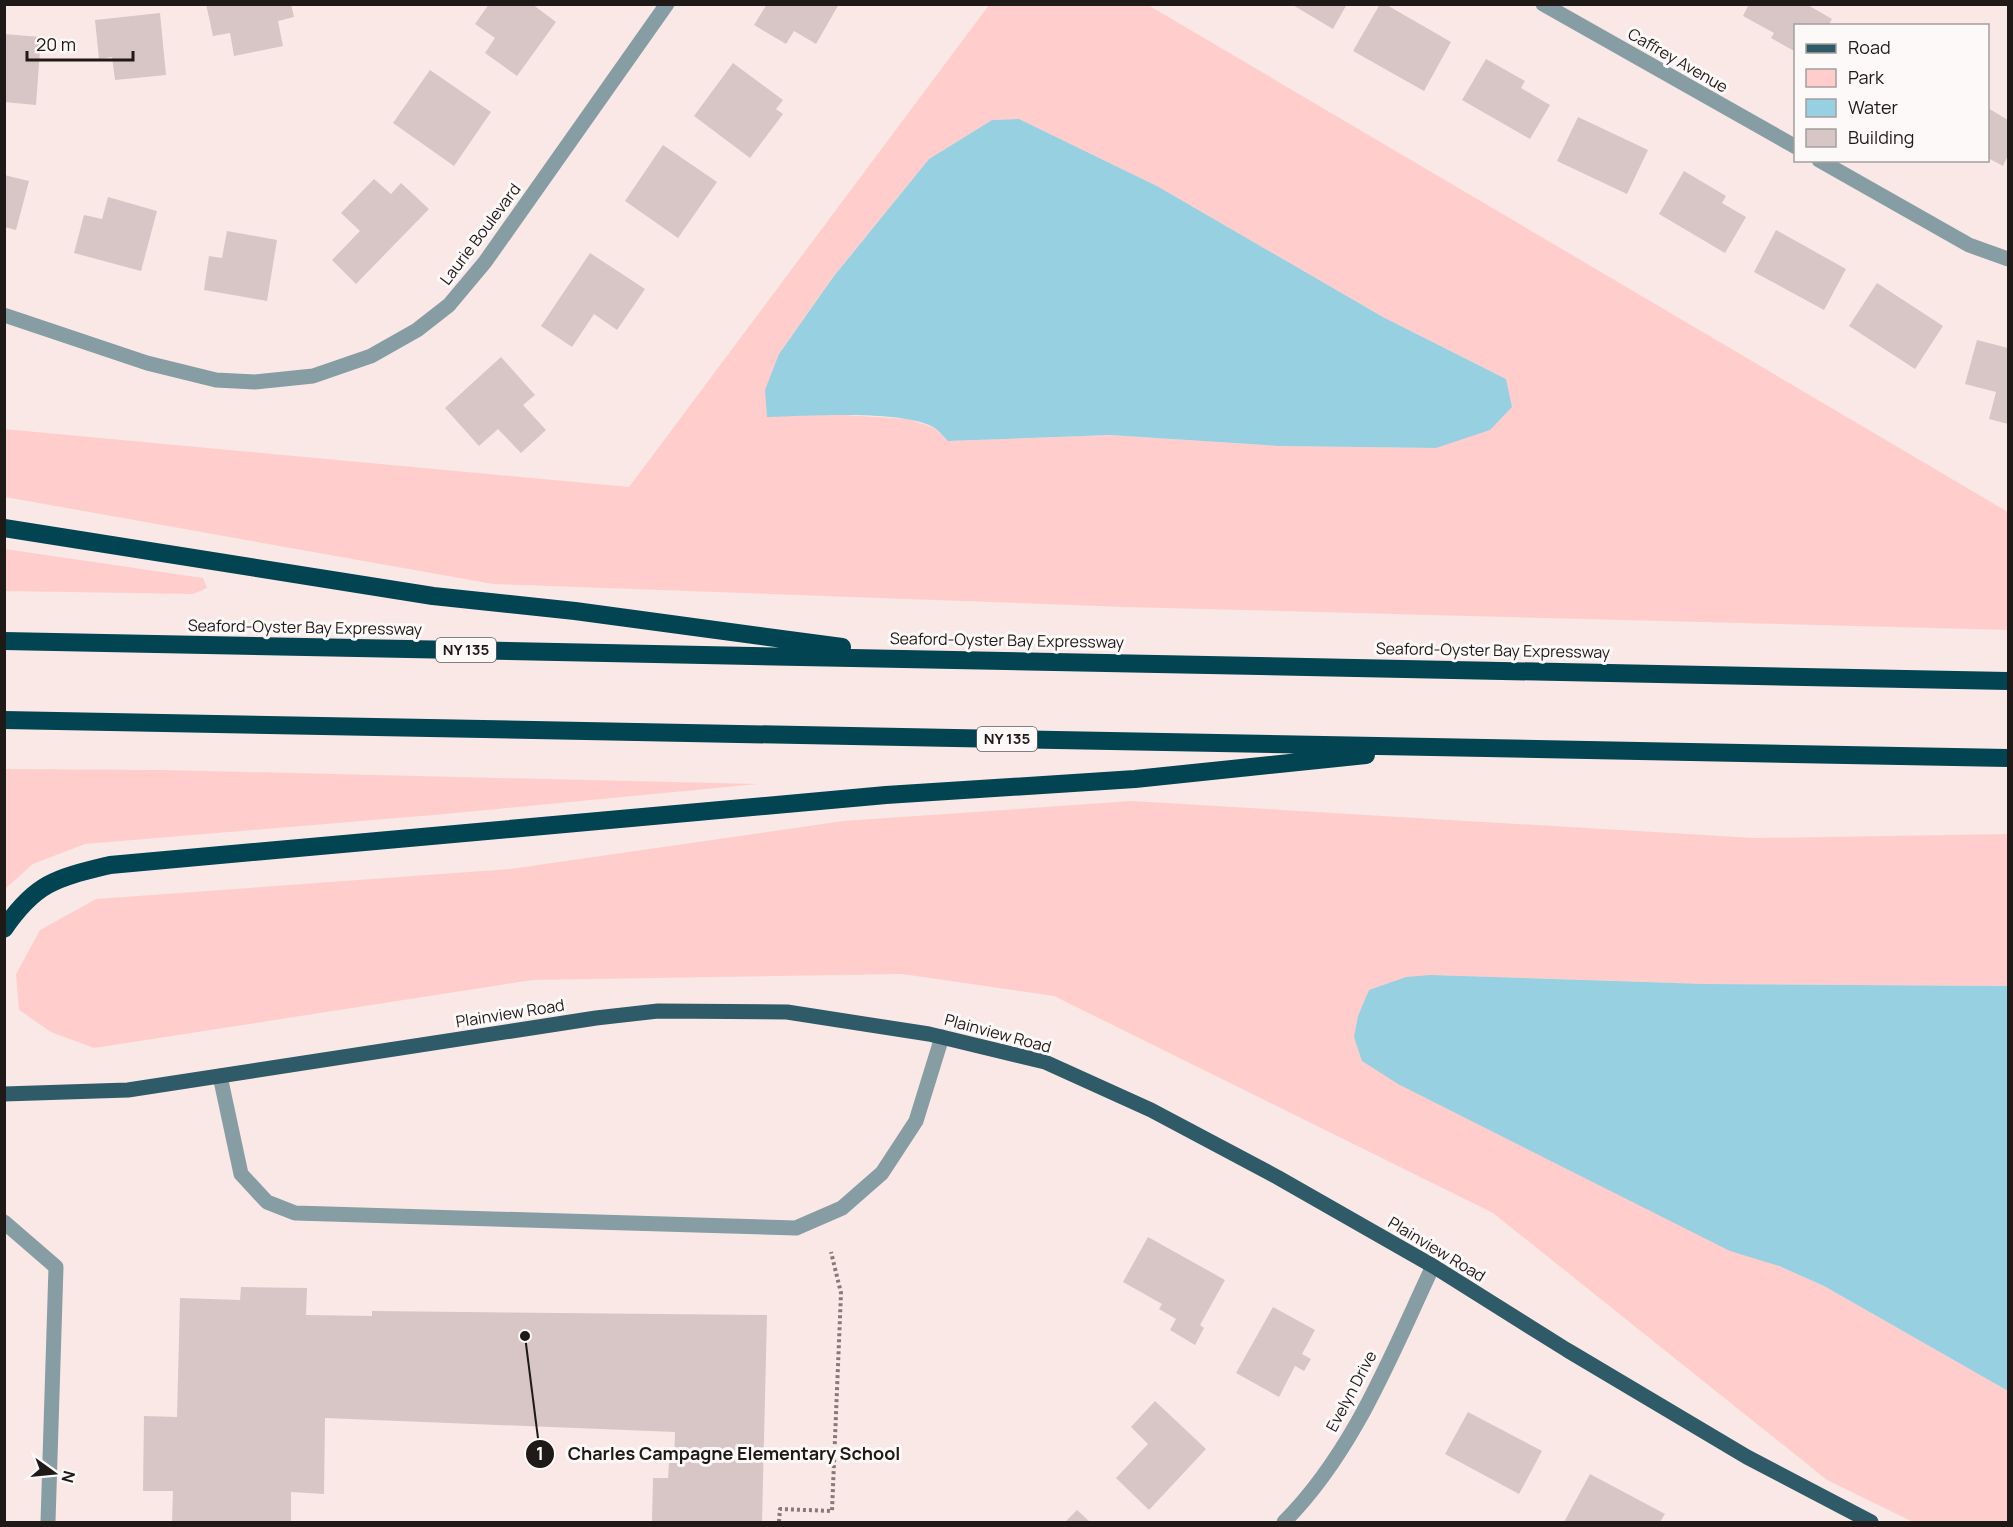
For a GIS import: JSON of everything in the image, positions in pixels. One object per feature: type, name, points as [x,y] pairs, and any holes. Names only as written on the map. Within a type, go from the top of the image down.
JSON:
[{"type":"highway","points":[[4,528],[433,596],[575,611],[927,658]]},
{"type":"highway","name":"Seaford-Oyster Bay Expressway","points":[[4,641],[2008,681]]},
{"type":"highway","name":"NY 135","points":[[4,720],[2008,759]]},
{"type":"highway","points":[[4,930],[18,910],[36,892],[58,878],[110,865],[886,795],[1135,779],[1447,747]]},
{"type":"main road","name":"Plainview Road","points":[[4,1094],[128,1090],[585,1020],[658,1011],[787,1012],[942,1037],[1045,1062],[1151,1110],[1277,1177],[1433,1266],[1567,1350],[1747,1457],[1871,1522]]},
{"type":"street","name":"Laurie Boulevard","points":[[4,315],[147,363],[216,380],[255,382],[313,376],[371,356],[417,330],[449,305],[485,262],[667,4]]},
{"type":"street","name":"Caffrey Avenue","points":[[1543,4],[1794,146]]},
{"type":"street","points":[[1823,162],[1969,245],[2008,259]]},
{"type":"street","points":[[220,1076],[241,1174],[267,1202],[296,1213],[796,1228],[842,1208],[882,1173],[916,1121],[942,1037]]},
{"type":"street","points":[[4,1222],[56,1267],[48,1522]]},
{"type":"street","name":"Evelyn Drive","points":[[1284,1522],[1305,1501],[1361,1418],[1433,1266]]},
{"type":"path","points":[[779,1522],[780,1509],[832,1511],[841,1293],[831,1252]]},
{"type":"green space","points":[[989,5],[1148,5],[2008,512],[2008,630],[1125,607],[493,584],[5,497],[4,429],[629,487]],"holes":[[[1019,119],[1157,186],[1383,317],[1506,379],[1436,448],[1278,446],[1110,435],[948,441],[935,428],[908,419],[845,415],[779,354],[834,276],[929,159],[992,120]]]},
{"type":"green space","points":[[5,549],[203,578],[207,588],[193,594],[5,591]]},
{"type":"green space","points":[[5,769],[164,770],[758,784],[445,814],[85,844],[33,864],[5,889]]},
{"type":"green space","points":[[1132,801],[1755,838],[2008,834],[2008,986],[1706,984],[1431,975],[1779,1266],[1824,1286],[2008,1391],[2008,1522],[1913,1522],[1827,1480],[1493,1213],[1054,996],[902,974],[533,980],[94,1048],[51,1032],[19,1010],[16,974],[40,930],[96,899],[510,869],[843,821]]},
{"type":"water","points":[[1019,119],[1157,186],[1383,317],[1506,379],[1512,407],[1490,430],[1436,448],[1278,446],[1110,435],[948,441],[935,428],[921,422],[901,418],[854,415],[767,417],[765,390],[779,354],[834,276],[929,159],[992,120]]},
{"type":"water","points":[[1431,975],[1706,984],[2008,986],[2008,1391],[1824,1286],[1779,1266],[1730,1251],[1398,1084],[1362,1061],[1354,1037],[1358,1016],[1369,990],[1406,977]]},
{"type":"building","points":[[206,4],[291,4],[294,17],[278,21],[283,46],[234,56],[230,33],[213,36]]},
{"type":"building","points":[[489,4],[532,4],[556,22],[517,76],[485,53],[495,38],[475,24]]},
{"type":"building","points":[[767,4],[839,4],[816,44],[794,31],[786,44],[754,25]]},
{"type":"building","points":[[1291,4],[1347,4],[1333,29]]},
{"type":"building","points":[[1380,4],[1385,4],[1451,42],[1424,91],[1353,51]]},
{"type":"building","points":[[1749,4],[1806,4],[1832,19],[1829,24],[1794,24],[1794,51],[1771,38],[1774,33],[1743,16]]},
{"type":"building","points":[[160,13],[166,75],[115,80],[112,57],[99,59],[95,20]]},
{"type":"building","points":[[4,34],[41,37],[36,105],[4,102]]},
{"type":"building","points":[[1486,59],[1525,81],[1521,88],[1550,105],[1530,139],[1462,100]]},
{"type":"building","points":[[733,63],[783,100],[776,109],[783,114],[750,158],[694,116]]},
{"type":"building","points":[[430,70],[491,112],[454,166],[393,123]]},
{"type":"building","points":[[1989,109],[2008,120],[2008,155],[2003,166],[1989,159]]},
{"type":"building","points":[[1578,117],[1648,150],[1627,194],[1557,161]]},
{"type":"building","points":[[663,145],[717,182],[678,238],[625,201]]},
{"type":"building","points":[[1684,171],[1726,196],[1722,203],[1746,217],[1725,253],[1659,214]]},
{"type":"building","points":[[4,175],[29,181],[16,230],[4,227]]},
{"type":"building","points":[[374,179],[391,194],[401,183],[429,209],[356,284],[332,260],[360,231],[341,213]]},
{"type":"building","points":[[108,197],[157,211],[141,271],[74,253],[84,215],[102,219]]},
{"type":"building","points":[[1776,230],[1846,269],[1824,310],[1754,272]]},
{"type":"building","points":[[227,231],[277,240],[267,301],[204,290],[209,256],[222,258]]},
{"type":"building","points":[[590,253],[645,289],[617,330],[594,314],[572,347],[541,326]]},
{"type":"building","points":[[1877,283],[1943,326],[1915,369],[1849,326]]},
{"type":"building","points":[[1977,340],[2008,348],[2008,424],[1989,419],[1996,392],[1965,384]]},
{"type":"building","points":[[501,357],[535,395],[523,405],[546,430],[521,453],[498,429],[479,446],[445,408]]},
{"type":"building","points":[[1148,1237],[1225,1280],[1200,1325],[1204,1328],[1195,1345],[1170,1330],[1176,1319],[1159,1309],[1162,1304],[1123,1282]]},
{"type":"building","points":[[241,1287],[307,1288],[306,1315],[372,1316],[372,1311],[767,1315],[762,1522],[652,1522],[653,1478],[668,1478],[669,1463],[674,1463],[675,1432],[325,1418],[324,1494],[291,1492],[291,1522],[172,1522],[173,1491],[143,1491],[144,1416],[177,1417],[180,1298],[240,1300]]},
{"type":"building","points":[[1273,1307],[1315,1330],[1302,1354],[1311,1359],[1304,1371],[1295,1366],[1279,1397],[1236,1373]]},
{"type":"building","points":[[1155,1401],[1206,1449],[1149,1510],[1116,1478],[1148,1444],[1131,1427]]},
{"type":"building","points":[[1468,1412],[1542,1451],[1519,1494],[1445,1454]]},
{"type":"building","points":[[1590,1474],[1665,1514],[1660,1522],[1564,1522]]},
{"type":"building","points":[[1077,1510],[1090,1522],[1065,1522]]},
{"type":"place","name":"Charles Campagne Elementary School","points":[[525,1336]]}]
